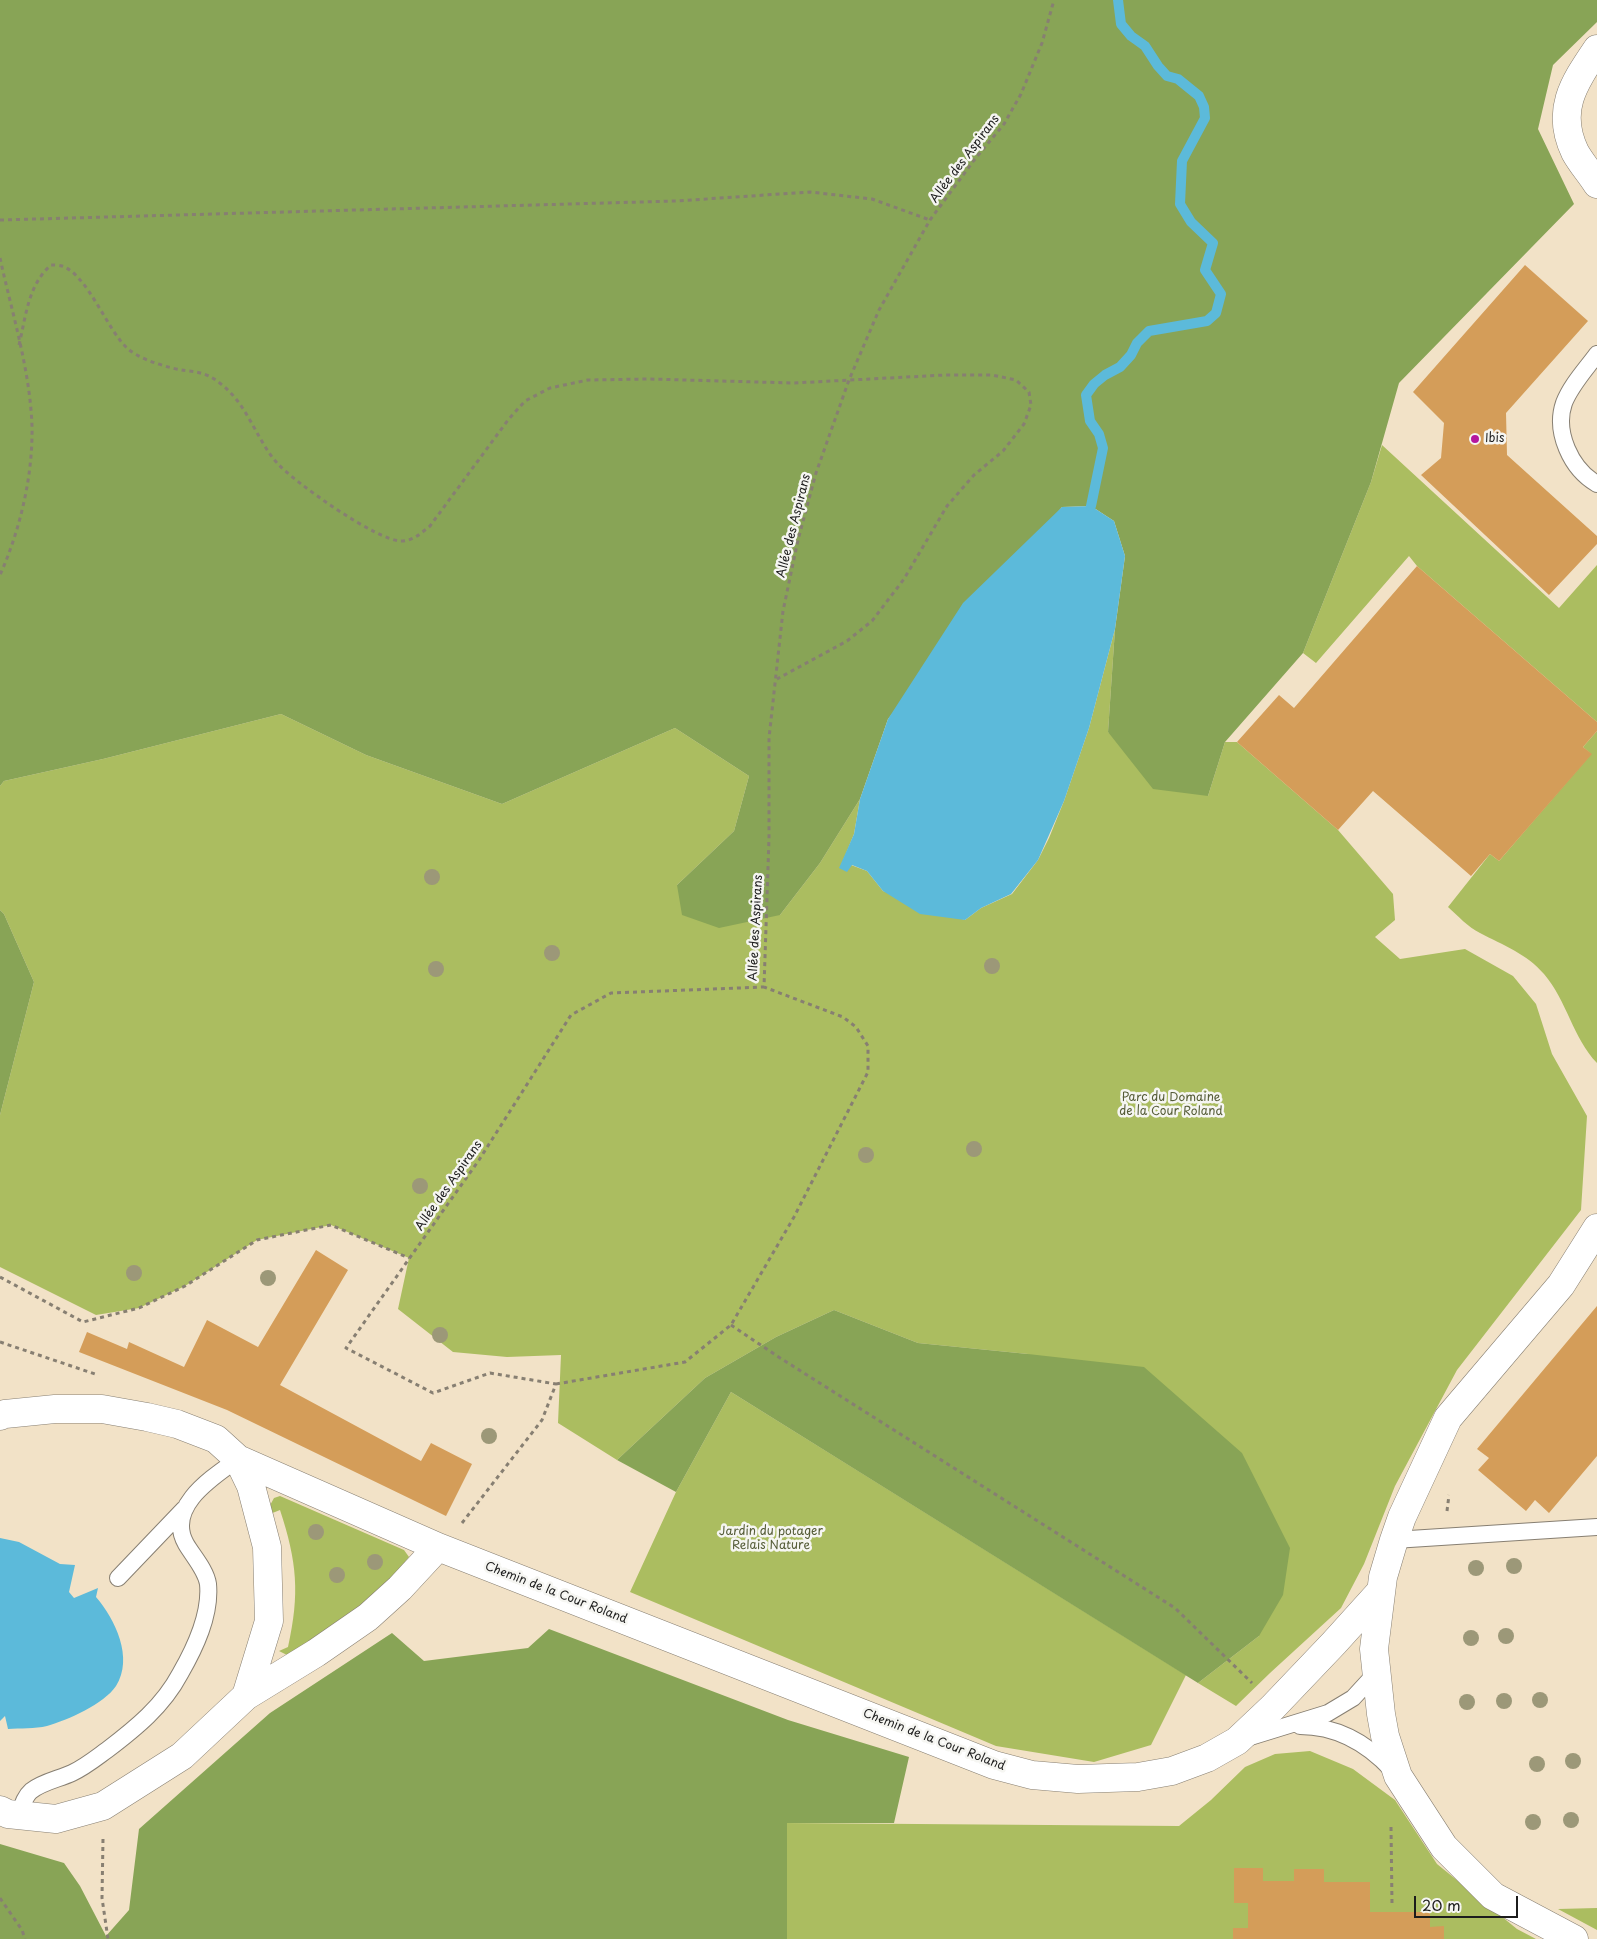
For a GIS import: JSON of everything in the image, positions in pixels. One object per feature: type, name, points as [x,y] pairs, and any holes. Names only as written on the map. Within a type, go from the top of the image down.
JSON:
[{"type":"street","points":[[1597,49],[1579,76],[1567,101],[1566,129],[1576,152],[1597,184]]},
{"type":"street","points":[[1574,1939],[1493,1896],[1444,1847],[1398,1776],[1380,1714],[1374,1649],[1383,1577],[1394,1540],[1402,1516],[1448,1418],[1561,1285],[1597,1228]]},
{"type":"street","name":"Chemin de la Cour Roland","points":[[0,1416],[55,1409],[102,1409],[178,1424],[216,1439],[238,1459],[438,1547],[994,1764],[1032,1774],[1078,1779],[1138,1777],[1172,1771],[1207,1758],[1279,1716],[1334,1643],[1381,1590]]},
{"type":"street","points":[[238,1459],[251,1486],[267,1547],[268,1621],[246,1696]]},
{"type":"street","points":[[10,1812],[56,1819],[103,1806],[182,1756],[246,1696],[316,1653],[368,1617],[400,1588],[438,1547]]},
{"type":"lane","points":[[1597,354],[1564,402],[1561,420],[1568,452],[1578,468],[1597,484]]},
{"type":"lane","points":[[118,1578],[211,1478],[238,1459]]},
{"type":"lane","points":[[10,1812],[31,1791],[79,1769],[140,1725],[169,1693],[180,1674],[194,1647],[202,1623],[207,1604],[208,1583],[202,1569],[184,1540],[181,1525],[185,1508]]},
{"type":"lane","points":[[1394,1540],[1597,1527]]},
{"type":"lane","points":[[1279,1716],[1328,1713],[1353,1698],[1376,1673]]},
{"type":"lane","points":[[1279,1716],[1346,1734],[1382,1758],[1398,1776]]},
{"type":"path","name":"Allée des Aspirans","points":[[731,1325],[685,1362],[556,1384],[490,1373],[433,1393],[346,1348],[479,1160],[571,1015],[611,993],[764,987],[769,838],[769,738],[783,611],[798,540],[816,474],[849,380],[879,310],[930,220],[975,159],[1004,124],[1021,94],[1042,43],[1054,0]]},
{"type":"path","points":[[0,220],[676,201],[810,192],[872,198],[930,220]]},
{"type":"path","points":[[0,258],[26,374],[32,426],[29,473],[19,521],[0,574]]},
{"type":"path","points":[[19,345],[35,283],[51,265],[62,266],[76,276],[127,348],[148,360],[173,369],[200,372],[220,383],[237,399],[278,464],[301,485],[383,538],[400,541],[413,539],[430,526],[508,420],[525,401],[550,388],[588,380],[649,379],[794,383],[945,375],[992,375],[1016,380],[1029,392],[1031,405],[1024,424],[1003,451],[974,476],[947,506],[904,579],[872,621],[847,640],[776,680]]},
{"type":"path","points":[[764,987],[843,1017],[856,1027],[868,1046],[868,1072],[794,1218],[731,1325],[1175,1608],[1251,1681],[1279,1716]]},
{"type":"path","points":[[0,1277],[82,1322],[139,1308],[185,1286],[257,1240],[331,1225],[409,1258]]},
{"type":"path","points":[[438,1547],[468,1516],[542,1420],[556,1384]]},
{"type":"path","points":[[1444,1536],[1449,1492]]},
{"type":"path","points":[[103,1806],[102,1898],[108,1939]]},
{"type":"path","points":[[1391,1818],[1392,1904]]},
{"type":"path","points":[[0,1898],[22,1930],[25,1939]]},
{"type":"green space","points":[[0,0],[1597,0],[1597,22],[1553,65],[1538,129],[1574,204],[1399,383],[1371,482],[1303,653],[1225,742],[1208,796],[1153,789],[1108,732],[1115,629],[1125,556],[1114,521],[1091,506],[1062,507],[888,719],[860,799],[820,863],[780,915],[719,928],[682,915],[677,885],[734,831],[749,776],[675,728],[502,804],[366,755],[281,714],[103,759],[4,781],[0,786]]},
{"type":"green space","points":[[1382,445],[1559,608],[1597,565],[1597,722],[1417,566],[1409,556],[1316,663],[1303,653],[1371,482]]},
{"type":"green space","name":"Parc du Domaine de la Cour Roland","points":[[1115,629],[1108,732],[1208,796],[1225,742],[1237,742],[1338,830],[1393,894],[1395,920],[1375,937],[1400,959],[1465,949],[1513,976],[1536,1004],[1552,1054],[1587,1116],[1581,1210],[1457,1370],[1395,1486],[1364,1564],[1341,1608],[1236,1706],[1198,1683],[1259,1636],[1028,1354],[918,1343],[834,1310],[776,1337],[705,1378],[617,1460],[558,1423],[561,1355],[507,1357],[453,1352],[398,1309],[409,1258],[331,1225],[257,1240],[185,1286],[139,1308],[96,1315],[0,1267],[0,1115],[34,982],[4,914],[0,910],[0,786],[4,781],[103,759],[281,714],[366,755],[502,804],[675,728],[749,776],[734,831],[677,885],[780,915],[820,863],[860,799],[854,834],[840,868],[851,865],[867,871],[883,891],[965,920],[981,908],[1012,894],[1038,860],[1064,801],[1089,728]]},
{"type":"green space","points":[[1597,731],[1597,1063],[1582,1042],[1559,996],[1544,974],[1514,950],[1476,931],[1448,907],[1490,854],[1499,861],[1591,754],[1583,747]]},
{"type":"green space","points":[[0,910],[4,914],[34,982],[0,1115]]},
{"type":"green space","points":[[834,1310],[918,1343],[1144,1367],[1242,1453],[1290,1548],[1283,1595],[1259,1636],[1198,1683],[731,1392],[676,1492],[617,1460],[705,1378],[776,1337]]},
{"type":"green space","name":"Jardin du potager Relais Nature","points":[[731,1392],[1186,1675],[1151,1745],[1094,1762],[996,1746],[630,1592],[676,1492]]},
{"type":"green space","points":[[280,1496],[404,1550],[409,1557],[373,1600],[287,1655],[279,1651],[288,1647],[292,1628],[295,1594],[293,1562],[280,1510],[270,1514],[268,1509],[274,1498]]},
{"type":"green space","points":[[549,1629],[788,1720],[909,1757],[894,1823],[787,1823],[787,1939],[0,1939],[0,1844],[64,1863],[80,1886],[106,1936],[129,1910],[139,1829],[270,1713],[392,1633],[424,1661],[528,1648]]},
{"type":"green space","points":[[1310,1751],[1353,1769],[1395,1800],[1437,1864],[1517,1929],[1536,1939],[787,1939],[786,1823],[1179,1826],[1211,1800],[1245,1767],[1275,1754]]},
{"type":"green space","points":[[1597,1908],[1597,1930],[1558,1909]]},
{"type":"water","points":[[1091,506],[1114,521],[1125,556],[1115,629],[1089,728],[1064,801],[1038,860],[1011,894],[981,908],[965,920],[920,914],[883,891],[867,871],[852,865],[847,872],[839,868],[854,834],[860,799],[888,719],[963,603],[1062,507]]},
{"type":"water","points":[[0,1538],[19,1542],[60,1564],[75,1565],[69,1592],[74,1598],[98,1588],[96,1597],[110,1616],[123,1651],[121,1675],[110,1693],[85,1710],[47,1726],[8,1729],[5,1716],[0,1721]]},
{"type":"building","name":"Ibis","points":[[1525,265],[1588,321],[1506,413],[1507,455],[1597,536],[1597,544],[1549,595],[1421,475],[1441,458],[1444,423],[1413,392]]},
{"type":"building","points":[[1417,566],[1597,722],[1597,731],[1583,747],[1592,754],[1499,861],[1490,854],[1471,876],[1373,791],[1338,830],[1237,742],[1279,695],[1294,708]]},
{"type":"building","points":[[316,1250],[348,1270],[280,1385],[421,1461],[431,1443],[472,1464],[446,1516],[227,1410],[79,1352],[87,1332],[127,1349],[129,1342],[184,1367],[207,1320],[258,1347]]},
{"type":"building","points":[[1597,1306],[1597,1456],[1549,1513],[1535,1500],[1526,1511],[1478,1470],[1489,1458],[1477,1449]]},
{"type":"building","points":[[1234,1868],[1263,1868],[1263,1881],[1294,1881],[1294,1869],[1324,1869],[1324,1882],[1370,1882],[1370,1912],[1430,1912],[1430,1927],[1444,1926],[1444,1939],[1233,1939],[1233,1928],[1248,1928],[1248,1903],[1234,1903]]},
{"type":"waterway","points":[[1091,506],[1103,448],[1099,434],[1090,421],[1086,395],[1094,384],[1105,375],[1120,367],[1131,355],[1137,343],[1149,331],[1207,321],[1216,313],[1221,294],[1205,270],[1213,243],[1191,222],[1180,204],[1182,161],[1205,118],[1204,107],[1199,96],[1178,79],[1167,76],[1145,46],[1131,36],[1121,24],[1118,0]]},
{"type":"place","name":"Ibis","points":[[1475,439]]}]
